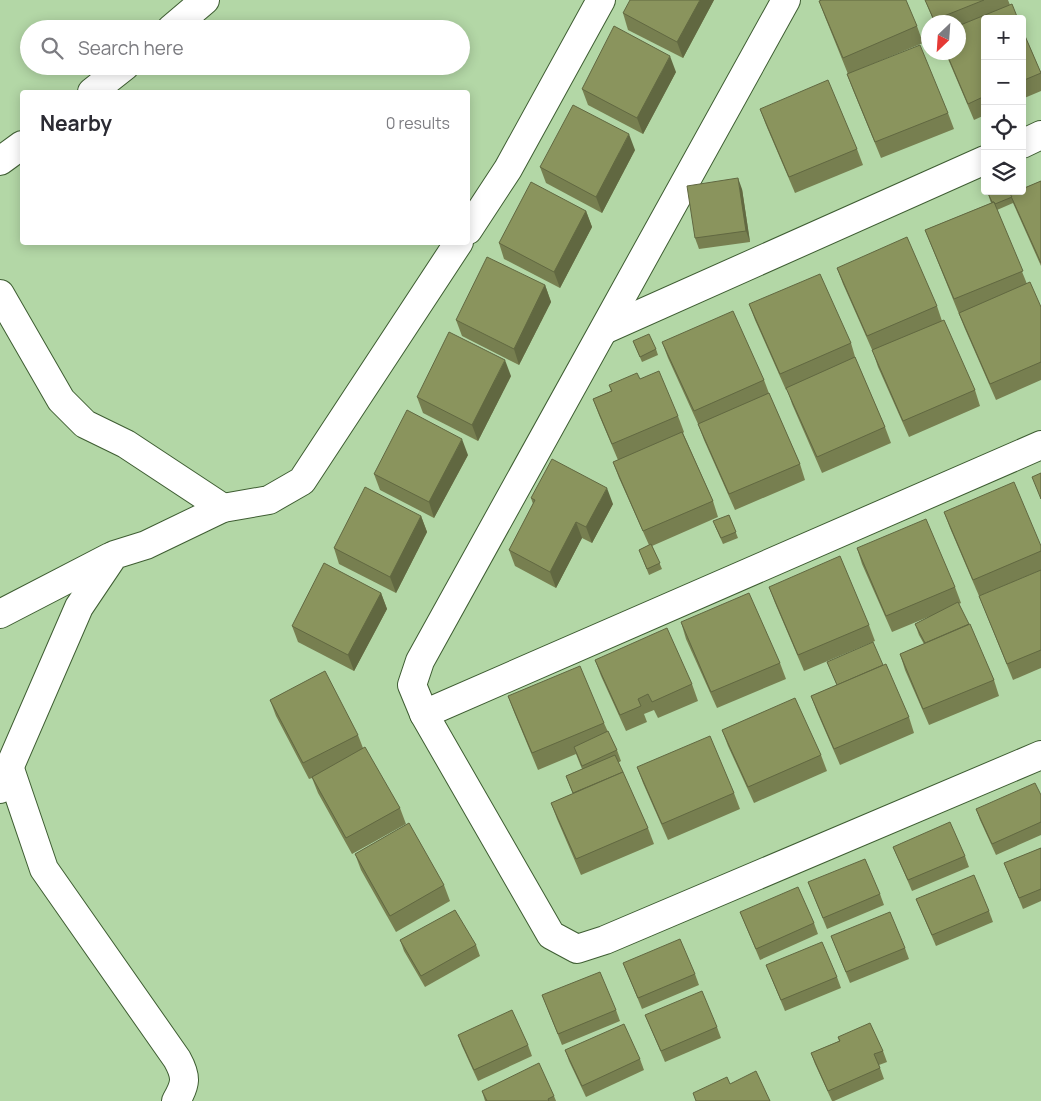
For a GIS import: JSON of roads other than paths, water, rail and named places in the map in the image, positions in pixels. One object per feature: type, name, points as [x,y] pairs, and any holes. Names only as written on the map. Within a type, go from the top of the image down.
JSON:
[{"type":"street","points":[[182,20],[206,0]]},
{"type":"street","points":[[470,227],[508,169],[601,0]]},
{"type":"street","points":[[786,0],[418,666],[412,684],[424,714],[551,935],[577,949],[614,936],[1041,756]]},
{"type":"street","points":[[95,90],[114,75]]},
{"type":"street","points":[[1026,142],[1041,135]]},
{"type":"street","points":[[0,161],[20,146]]},
{"type":"street","points":[[604,330],[981,162]]},
{"type":"street","points":[[0,614],[114,555],[146,544],[223,508],[269,500],[302,480],[457,245]]},
{"type":"street","points":[[0,294],[61,400],[85,424],[126,444],[223,508]]},
{"type":"street","points":[[424,714],[1041,445]]},
{"type":"street","points":[[114,555],[79,607],[5,779],[44,869],[177,1059],[185,1074],[182,1090],[176,1101]]}]
